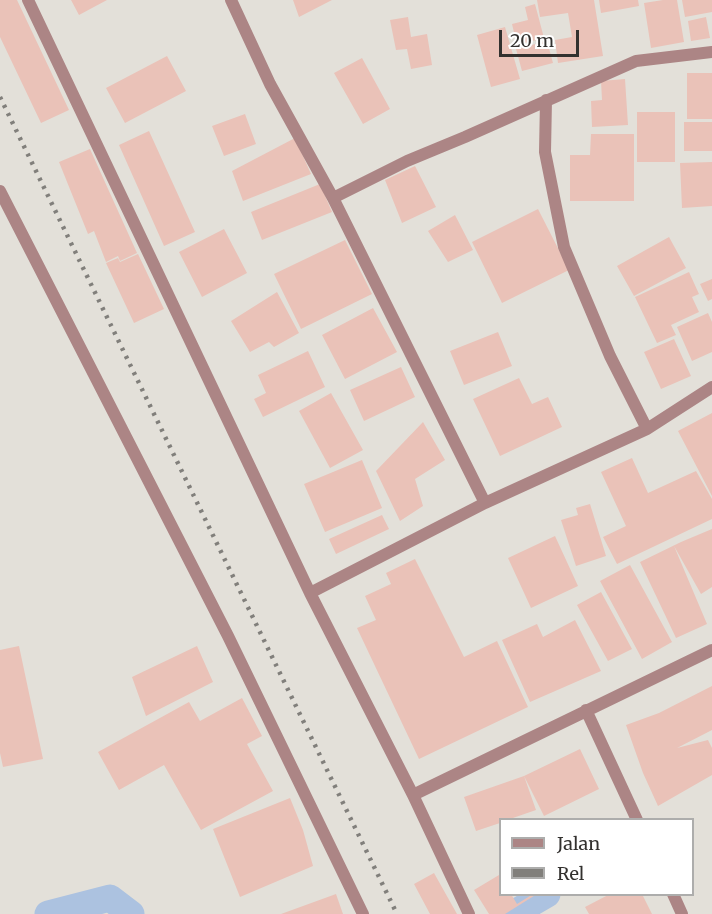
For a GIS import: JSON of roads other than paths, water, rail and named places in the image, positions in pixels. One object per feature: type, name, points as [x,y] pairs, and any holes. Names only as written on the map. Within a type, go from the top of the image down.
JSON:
[{"type":"street","points":[[28,0],[310,593],[413,795],[469,914]]},
{"type":"street","points":[[231,0],[270,84],[333,198],[485,503]]},
{"type":"street","points":[[333,198],[407,161],[636,61],[712,52]]},
{"type":"street","points":[[546,100],[545,152],[564,247],[610,356],[647,429]]},
{"type":"street","points":[[0,191],[228,636],[363,914]]},
{"type":"street","points":[[310,593],[485,503],[647,429],[712,387]]},
{"type":"street","points":[[413,795],[712,650]]},
{"type":"street","points":[[586,710],[637,818]]},
{"type":"street","points":[[674,896],[682,914]]},
{"type":"waterway","points":[[513,914],[544,896]]},
{"type":"waterway","points":[[48,914],[110,898],[131,914]]},
{"type":"railway","points":[[0,97],[397,914]]}]
